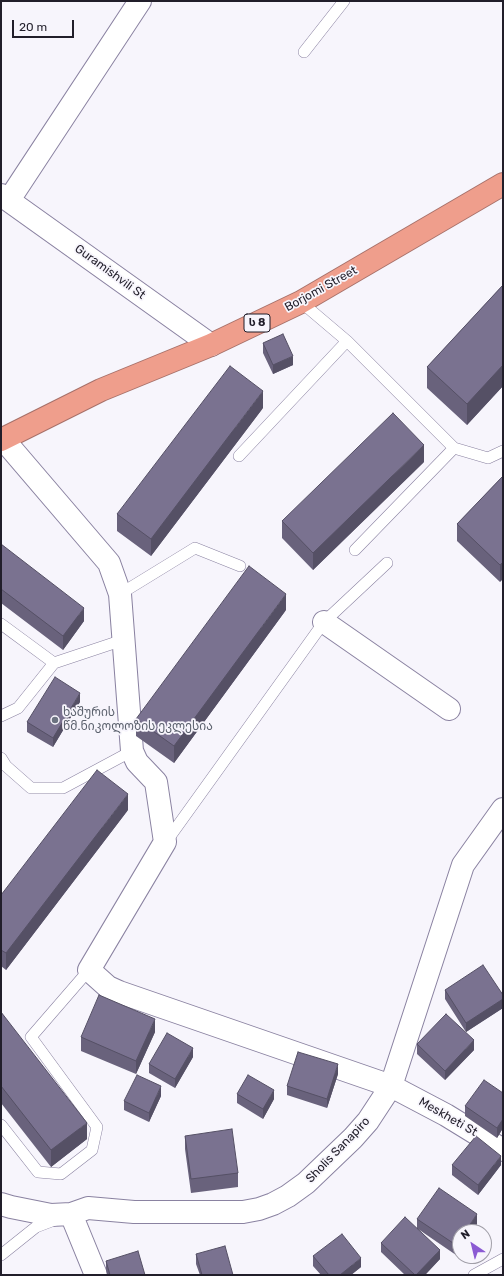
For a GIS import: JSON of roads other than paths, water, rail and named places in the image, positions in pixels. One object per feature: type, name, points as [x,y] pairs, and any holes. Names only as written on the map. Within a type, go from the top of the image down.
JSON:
[{"type":"highway","name":"Borjomi Street","points":[[2,440],[101,390],[211,345],[301,302],[503,184]]},
{"type":"street","name":"Guramishvili St","points":[[140,1],[5,197],[211,345]]},
{"type":"street","points":[[2,440],[108,563],[120,594],[132,751],[137,762],[156,782],[165,842],[89,970]]},
{"type":"street","points":[[324,622],[449,709]]},
{"type":"street","name":"Sholis Sanapiro","points":[[1,1204],[51,1215],[71,1214],[88,1208],[134,1212],[243,1212],[273,1204],[288,1196],[306,1183],[353,1138],[368,1121],[391,1086],[463,865],[503,809]]},
{"type":"street","name":"Meskheti St","points":[[89,970],[108,987],[119,992],[391,1086],[446,1115],[503,1150]]},
{"type":"street","points":[[71,1214],[96,1275]]},
{"type":"lane","points":[[304,52],[344,1]]},
{"type":"lane","points":[[301,302],[347,341],[454,448],[488,458],[503,451]]},
{"type":"lane","points":[[239,456],[347,341]]},
{"type":"lane","points":[[355,550],[454,448]]},
{"type":"lane","points":[[120,594],[195,548],[240,566]]},
{"type":"lane","points":[[165,842],[324,622],[387,562]]},
{"type":"lane","points":[[1,624],[54,663]]},
{"type":"lane","points":[[1,716],[18,708],[54,663],[123,640]]},
{"type":"lane","points":[[1,758],[6,766],[31,788],[63,788],[132,751]]},
{"type":"lane","points":[[1,1124],[38,1172],[61,1174],[92,1150],[97,1127],[31,1037],[89,970]]},
{"type":"lane","points":[[1,1255],[36,1227],[71,1214]]},
{"type":"lane","points":[[474,1275],[503,1258]]},
{"type":"place","name":"ხაშურის წმ.ნიკოლოზის ეკლესია","points":[[55,720]]}]
